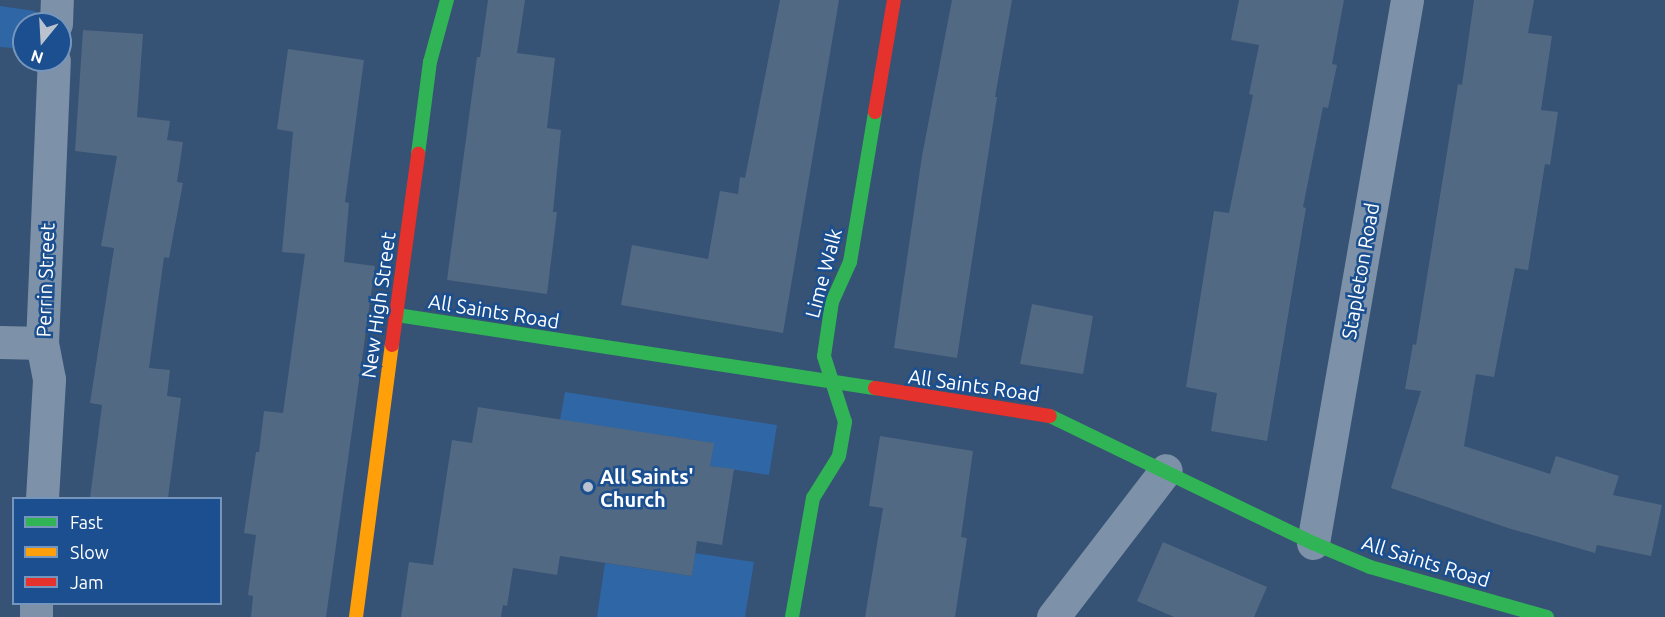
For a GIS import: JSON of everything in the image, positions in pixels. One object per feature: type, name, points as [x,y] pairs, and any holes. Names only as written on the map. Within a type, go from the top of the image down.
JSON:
[{"type":"street","name":"New High Street","points":[[356,617],[430,62],[447,0]]},
{"type":"street","name":"Lime Walk","points":[[792,617],[813,498],[839,456],[845,422],[824,356],[832,302],[850,262],[894,0]]},
{"type":"street","name":"Stapleton Road","points":[[1313,543],[1407,0]]},
{"type":"street","name":"Perrin Street","points":[[42,497],[49,379],[42,343],[53,72]]},
{"type":"street","name":"All Saints Road","points":[[397,315],[1045,414],[1166,470],[1313,543],[1370,567],[1546,617]]},
{"type":"street","points":[[0,342],[42,343]]},
{"type":"street","points":[[1053,617],[1166,470]]},
{"type":"shaded area","points":[[0,6],[35,11],[12,12],[12,48],[0,47]]},
{"type":"shaded area","points":[[565,392],[777,425],[769,475],[710,466],[713,443],[560,420]]},
{"type":"shaded area","points":[[695,553],[754,562],[745,617],[597,617],[605,563],[692,576]]},
{"type":"building","points":[[488,0],[525,0],[517,53],[555,58],[547,128],[561,130],[553,212],[557,212],[547,294],[447,280],[477,57],[480,57]]},
{"type":"building","points":[[780,0],[839,0],[783,333],[621,305],[632,245],[708,259],[720,191],[738,194],[740,177],[745,178]]},
{"type":"building","points":[[952,0],[1012,0],[995,97],[997,97],[957,358],[894,348],[922,156]]},
{"type":"building","points":[[1239,0],[1344,0],[1332,64],[1337,65],[1328,108],[1323,107],[1303,207],[1306,208],[1267,441],[1211,431],[1217,393],[1186,387],[1214,211],[1229,213],[1253,95],[1249,94],[1259,45],[1231,40]]},
{"type":"building","points":[[1474,0],[1534,0],[1528,33],[1552,36],[1541,110],[1558,112],[1550,165],[1545,164],[1528,270],[1515,268],[1494,377],[1476,374],[1464,446],[1550,474],[1556,456],[1619,476],[1613,495],[1662,505],[1651,556],[1597,545],[1595,553],[1508,528],[1391,488],[1421,391],[1405,389],[1413,344],[1416,345],[1458,84],[1462,85]]},
{"type":"building","points":[[83,30],[143,34],[137,117],[170,121],[167,140],[183,142],[177,182],[183,183],[169,258],[164,257],[149,368],[170,370],[167,396],[181,398],[168,497],[90,497],[102,405],[90,403],[114,248],[101,246],[117,156],[75,151]]},
{"type":"building","points":[[288,49],[364,60],[345,202],[349,203],[344,262],[375,266],[326,617],[251,617],[253,596],[248,595],[256,535],[244,533],[256,452],[259,452],[264,411],[283,413],[305,254],[282,252],[293,132],[277,129]]},
{"type":"building","points":[[1032,304],[1093,316],[1083,374],[1020,364]]},
{"type":"building","name":"All Saints' Church","points":[[478,407],[714,443],[710,466],[734,469],[722,545],[697,541],[692,576],[560,556],[557,575],[513,568],[507,606],[503,605],[501,617],[401,617],[409,562],[433,565],[452,440],[472,443]]},
{"type":"building","points":[[880,436],[973,451],[961,537],[967,538],[955,617],[865,617],[883,508],[869,506]]},
{"type":"building","points":[[1163,542],[1267,587],[1254,617],[1174,617],[1137,601]]},
{"type":"traffic: fast","points":[[418,154],[430,62],[447,0]]},
{"type":"traffic: fast","points":[[792,617],[813,498],[839,456],[845,422],[824,356],[832,302],[850,262],[875,112]]},
{"type":"traffic: fast","points":[[397,315],[875,388]]},
{"type":"traffic: fast","points":[[1050,416],[1313,543],[1370,567],[1547,617]]},
{"type":"traffic: slow","points":[[356,617],[392,345]]},
{"type":"traffic: jam","points":[[875,112],[894,0]]},
{"type":"traffic: jam","points":[[392,345],[418,154]]},
{"type":"traffic: jam","points":[[875,388],[1050,416]]},
{"type":"place","name":"All Saints' Church","points":[[588,487]]}]
